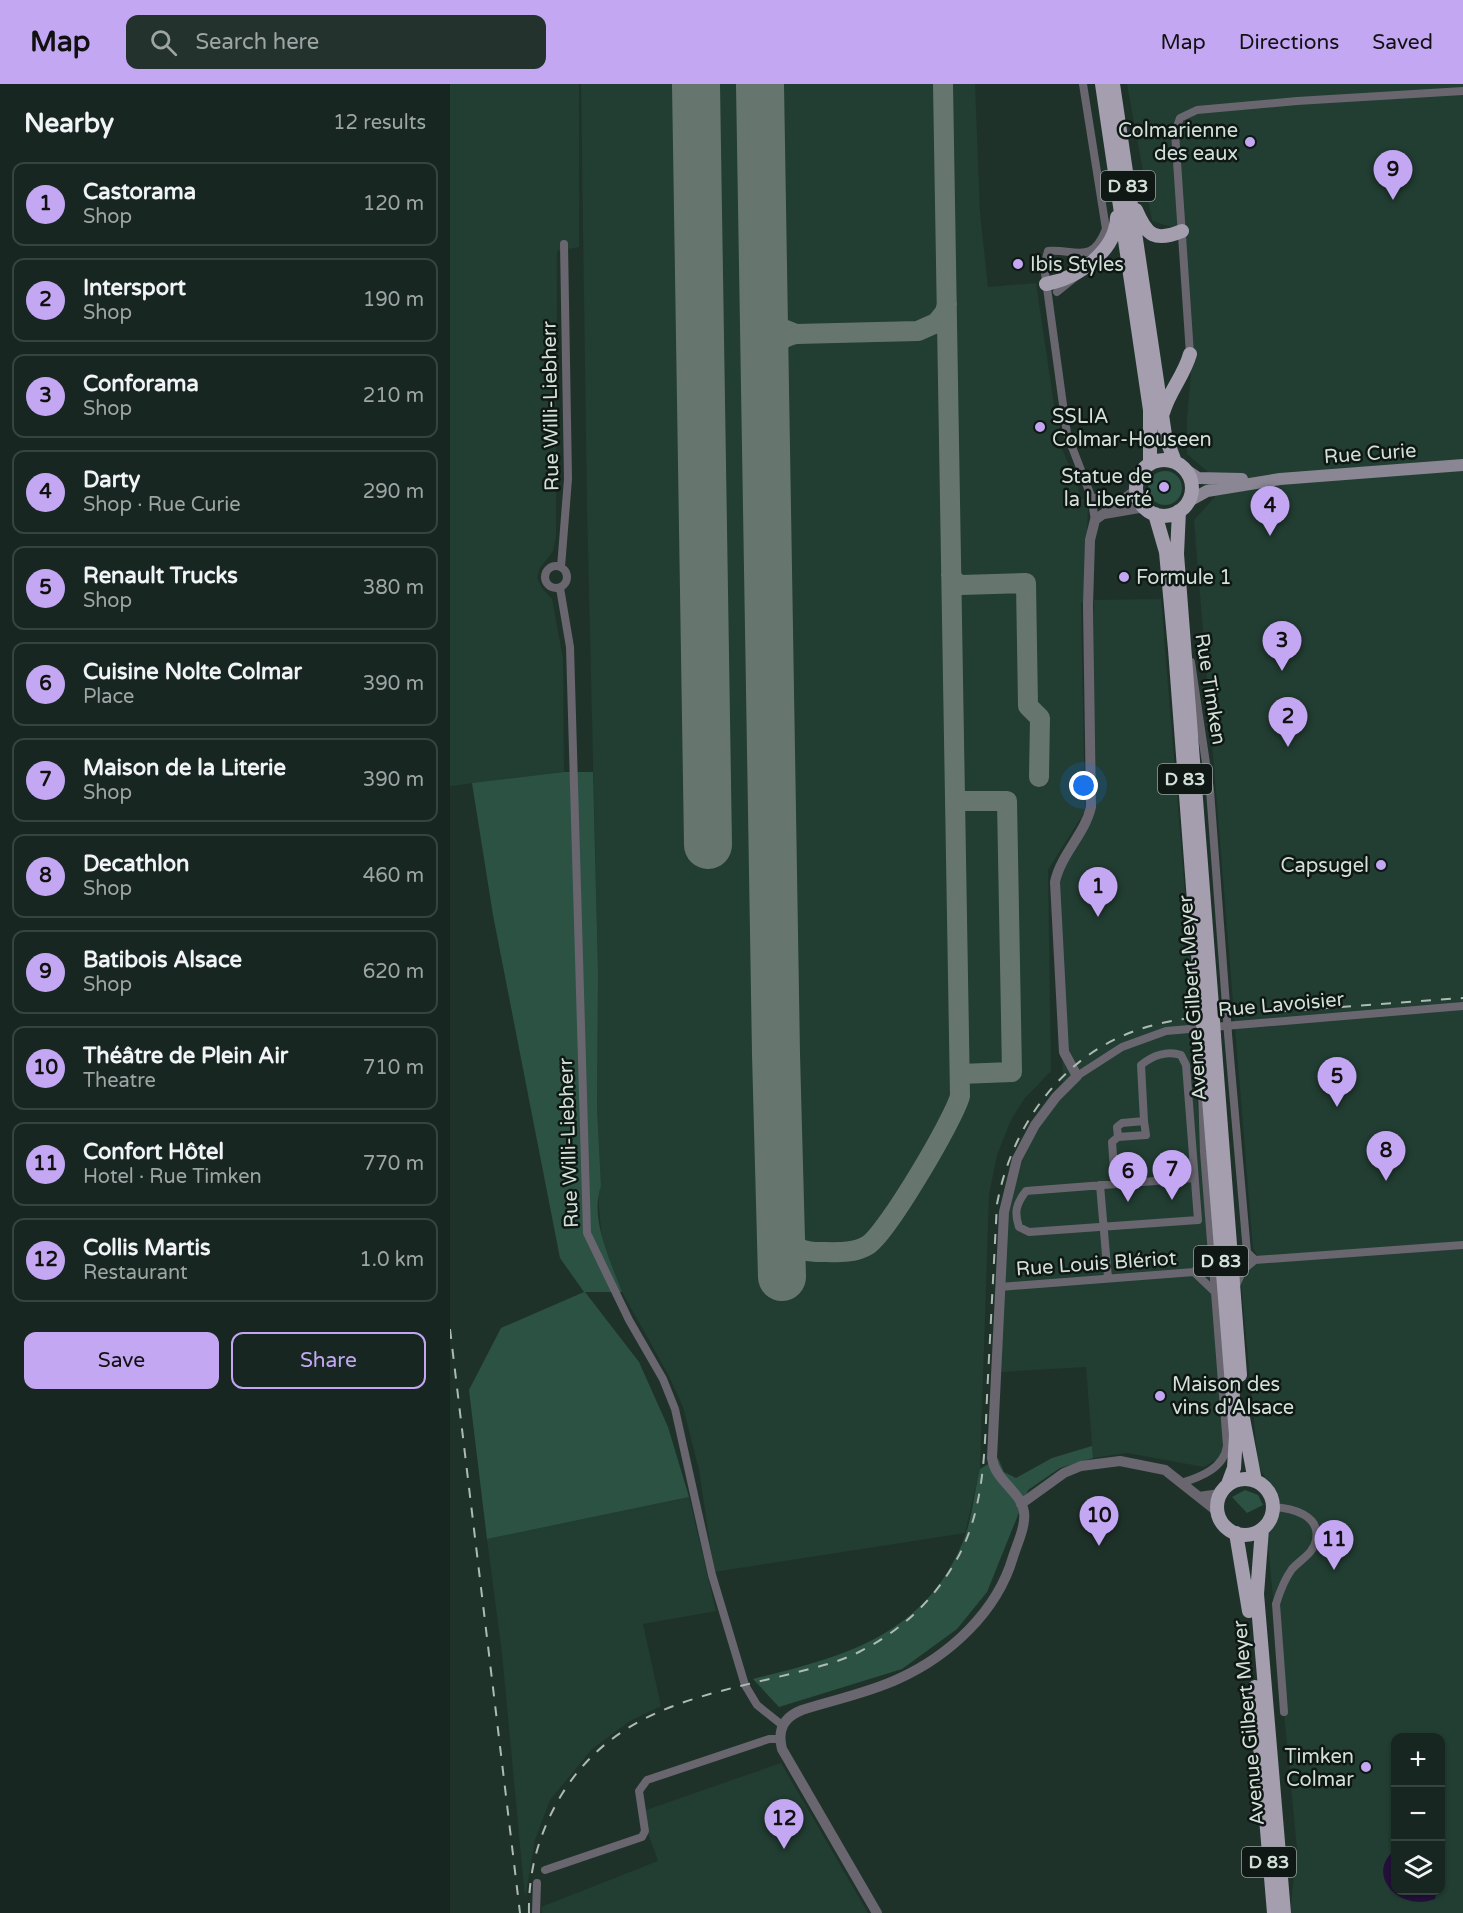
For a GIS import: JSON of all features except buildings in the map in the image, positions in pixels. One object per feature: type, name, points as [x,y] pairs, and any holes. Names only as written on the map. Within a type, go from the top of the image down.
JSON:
[{"type":"main road","name":"D 83","points":[[1102,84],[1150,410],[1150,464]]},
{"type":"main road","name":"D 83","points":[[1113,84],[1162,418],[1167,446],[1179,465]]},
{"type":"main road","points":[[1050,285],[1067,278],[1109,246],[1116,230],[1117,182]]},
{"type":"main road","points":[[1129,193],[1148,232],[1156,236],[1168,236],[1182,231]]},
{"type":"main road","points":[[1162,418],[1169,393],[1183,373],[1190,354]]},
{"type":"main road","points":[[1166,460],[1179,465],[1192,483],[1189,501],[1179,511],[1171,514],[1150,511],[1136,490],[1139,475],[1150,464],[1166,460]]},
{"type":"main road","name":"Rue Curie","points":[[1179,465],[1198,478],[1205,479],[1280,479],[1463,465]]},
{"type":"main road","name":"Rue Curie","points":[[1189,501],[1207,491],[1280,479]]},
{"type":"main road","name":"Avenue Gilbert Meyer","points":[[1150,511],[1166,552],[1216,1035],[1244,1433],[1255,1480],[1269,1491],[1274,1507],[1271,1517],[1262,1529],[1257,1594],[1284,1913]]},
{"type":"main road","name":"Avenue Gilbert Meyer","points":[[1179,511],[1177,554],[1213,1006]]},
{"type":"main road","name":"Avenue Gilbert Meyer","points":[[1216,1035],[1236,1435],[1234,1468],[1224,1489],[1218,1512]]},
{"type":"main road","points":[[1224,1489],[1241,1479],[1255,1480]]},
{"type":"main road","points":[[1218,1512],[1224,1525],[1236,1533],[1250,1534],[1262,1529]]},
{"type":"main road","name":"Avenue Gilbert Meyer","points":[[1236,1533],[1250,1618],[1275,1913]]},
{"type":"street","points":[[1083,84],[1106,228],[1098,245],[1091,251],[1075,254],[1048,250],[1044,266],[1050,285],[1048,312],[1067,434],[1091,496],[1102,514]]},
{"type":"street","points":[[1190,354],[1175,132],[1180,118],[1186,113],[1298,101],[1463,91]]},
{"type":"street","name":"Rue Willi-Liebherr","points":[[560,588],[567,580],[566,572],[561,567],[568,479],[564,244]]},
{"type":"street","points":[[1075,254],[1078,270]]},
{"type":"street","points":[[877,1913],[782,1749],[780,1739],[782,1725],[789,1715],[897,1680],[949,1648],[987,1609],[1010,1568],[1024,1520],[1021,1504],[998,1476],[992,1458],[1004,1212],[1017,1159],[1035,1125],[1056,1097],[1077,1076],[1064,1052],[1055,882],[1062,860],[1089,816],[1091,807],[1088,605],[1090,540],[1102,514],[1136,490]]},
{"type":"street","points":[[1091,496],[1102,514]]},
{"type":"street","points":[[1102,514],[1150,511]]},
{"type":"street","name":"Rue Willi-Liebherr","points":[[560,588],[549,586],[545,576],[551,568],[561,567]]},
{"type":"street","name":"Rue Willi-Liebherr","points":[[560,588],[570,646],[586,1233],[629,1320],[663,1379],[675,1409],[712,1575],[745,1685],[757,1705],[782,1725]]},
{"type":"street","name":"Rue Timken","points":[[1183,623],[1191,657],[1210,790],[1213,1006],[1216,1035],[1247,1252],[1255,1260]]},
{"type":"street","name":"Rue Lavoisier","points":[[1077,1076],[1122,1047],[1166,1031],[1463,1006]]},
{"type":"street","name":"Avenue Gilbert Meyer","points":[[1181,1483],[1213,1469],[1225,1458],[1227,1446],[1204,1152],[1200,1068],[1216,1035]]},
{"type":"street","points":[[1115,1184],[1112,1142],[1118,1137],[1146,1135],[1141,1065],[1148,1059],[1172,1052],[1181,1055],[1186,1065],[1198,1220],[1029,1232],[1019,1227],[1015,1215],[1018,1202],[1026,1191],[1194,1178]]},
{"type":"street","points":[[1118,1137],[1117,1127],[1122,1123],[1144,1120]]},
{"type":"street","points":[[1194,1178],[1204,1152]]},
{"type":"street","points":[[1194,1178],[1207,1194]]},
{"type":"street","points":[[1100,1185],[1108,1278]]},
{"type":"street","points":[[1234,1291],[1243,1270],[1255,1260],[1463,1245]]},
{"type":"street","points":[[1212,1252],[1194,1272],[1215,1292]]},
{"type":"street","name":"Rue Louis Blériot","points":[[1000,1287],[1194,1272]]},
{"type":"street","points":[[1021,1504],[1045,1484],[1064,1473],[1100,1462],[1120,1461],[1165,1470],[1218,1512]]},
{"type":"street","points":[[1199,1497],[1224,1489]]},
{"type":"street","points":[[1274,1507],[1290,1508],[1305,1514],[1315,1528],[1316,1540],[1310,1552],[1292,1570],[1281,1587],[1276,1604],[1284,1712]]},
{"type":"street","points":[[545,1870],[642,1837],[645,1831],[639,1791],[647,1780],[769,1739],[780,1739]]},
{"type":"street","points":[[536,1913],[537,1882]]},
{"type":"shaded area","points":[[450,84],[579,84],[579,247],[557,251],[556,536],[553,551],[540,568],[537,578],[552,599],[563,658],[564,772],[450,786]]},
{"type":"shaded area","points":[[581,84],[975,84],[980,213],[988,287],[1036,283],[1056,418],[1060,425],[1058,439],[1078,487],[1080,499],[1087,499],[1088,509],[1084,602],[1081,603],[1085,811],[1048,870],[1051,1071],[1024,1099],[1011,1120],[997,1155],[989,1195],[980,1469],[965,1533],[714,1572],[699,1470],[683,1407],[669,1376],[622,1292],[602,1240],[598,1195],[601,1186],[597,1108],[598,973],[587,508]]},
{"type":"shaded area","points":[[1127,84],[1463,84],[1463,1913],[1290,1913],[1297,1849],[1267,1534],[1279,1514],[1277,1497],[1258,1465],[1241,1282],[1258,1257],[1253,1249],[1194,520],[1215,497],[1207,471],[1187,454],[1187,419],[1192,360],[1184,231],[1152,221]]},
{"type":"shaded area","points":[[1165,471],[1177,476],[1182,488],[1177,500],[1165,505],[1153,500],[1148,488],[1153,476]]},
{"type":"shaded area","points":[[1161,599],[1198,1051],[1196,1088],[1224,1433],[1222,1456],[1204,1467],[1127,1453],[1093,1458],[1086,1367],[1001,1372],[1007,1214],[1023,1159],[1039,1126],[1063,1093],[1059,887],[1063,864],[1093,815],[1094,600]]},
{"type":"shaded area","points":[[564,772],[593,772],[598,973],[597,1108],[601,1186],[598,1212],[599,1226],[607,1254],[622,1292],[585,1292],[639,1362],[668,1427],[689,1497],[487,1539],[469,1390],[501,1328],[584,1292],[560,1258],[493,915],[472,783]]},
{"type":"shaded area","points":[[1092,1446],[1093,1458],[1060,1468],[1028,1490],[987,1592],[957,1629],[902,1669],[779,1707],[753,1679],[818,1662],[848,1651],[902,1622],[925,1601],[945,1576],[962,1544],[971,1516],[980,1469],[998,1458],[1004,1472],[1016,1478],[1052,1458]]},
{"type":"shaded area","points":[[1245,1490],[1258,1495],[1263,1505],[1247,1513],[1232,1497]]},
{"type":"shaded area","points":[[689,1497],[716,1611],[643,1624],[661,1706],[630,1721],[592,1749],[550,1800],[535,1840],[525,1898],[502,1654],[487,1539]]},
{"type":"shaded area","points":[[781,1763],[868,1913],[542,1913],[541,1907],[658,1861],[648,1833],[646,1810]]},
{"type":"shaded area","points":[[1391,1854],[1391,1890],[1385,1880],[1383,1870],[1386,1860]]},
{"type":"shaded area","points":[[1436,1895],[1435,1899],[1422,1902],[1410,1901],[1399,1896]]},
{"type":"taxiway","points":[[780,1220],[785,1234],[793,1244],[811,1252],[844,1252],[868,1245],[890,1220],[919,1175],[946,1127],[960,1096],[943,84]]},
{"type":"taxiway","points":[[764,303],[776,326],[796,334],[918,331],[936,323],[945,312],[947,304]]},
{"type":"taxiway","points":[[765,365],[776,345],[784,338],[796,334]]},
{"type":"taxiway","points":[[951,575],[955,582],[961,585],[1026,583],[1028,706],[1040,718],[1039,777]]},
{"type":"taxiway","points":[[955,801],[1007,801],[1012,1072],[960,1074]]},
{"type":"runway","points":[[696,84],[708,845]]},
{"type":"runway","points":[[760,84],[776,1054],[782,1277]]},
{"type":"railway","points":[[529,1913],[533,1866],[547,1822],[562,1794],[583,1765],[607,1742],[634,1724],[693,1699],[825,1665],[859,1652],[886,1636],[911,1617],[933,1594],[951,1569],[972,1524],[982,1476],[997,1204],[1016,1144],[1031,1116],[1049,1091],[1071,1069],[1095,1050],[1123,1036],[1170,1021],[1219,1015],[1463,998]]},
{"type":"railway","points":[[450,1329],[520,1913]]},
{"type":"place","name":"Colmarienne des eaux","points":[[1250,142]]},
{"type":"place","name":"Batibois Alsace","points":[[1393,200]]},
{"type":"place","name":"Ibis Styles","points":[[1018,264]]},
{"type":"place","name":"SSLIA Colmar-Houseen","points":[[1040,427]]},
{"type":"place","name":"Statue de la Liberté","points":[[1164,487]]},
{"type":"place","name":"Darty","points":[[1270,536]]},
{"type":"place","name":"Formule 1","points":[[1124,577]]},
{"type":"place","name":"Conforama","points":[[1282,671]]},
{"type":"place","name":"Intersport","points":[[1288,747]]},
{"type":"place","name":"Capsugel","points":[[1381,865]]},
{"type":"place","name":"Castorama","points":[[1098,917]]},
{"type":"place","name":"Renault Trucks","points":[[1337,1107]]},
{"type":"place","name":"Decathlon","points":[[1386,1181]]},
{"type":"place","name":"Maison de la Literie","points":[[1172,1200]]},
{"type":"place","name":"Cuisine Nolte Colmar","points":[[1128,1202]]},
{"type":"place","name":"Maison des vins d'Alsace","points":[[1160,1396]]},
{"type":"place","name":"Théâtre de Plein Air","points":[[1099,1546]]},
{"type":"place","name":"Confort Hôtel","points":[[1334,1570]]},
{"type":"place","name":"Timken Colmar","points":[[1366,1767]]},
{"type":"place","name":"Collis Martis","points":[[784,1849]]}]
